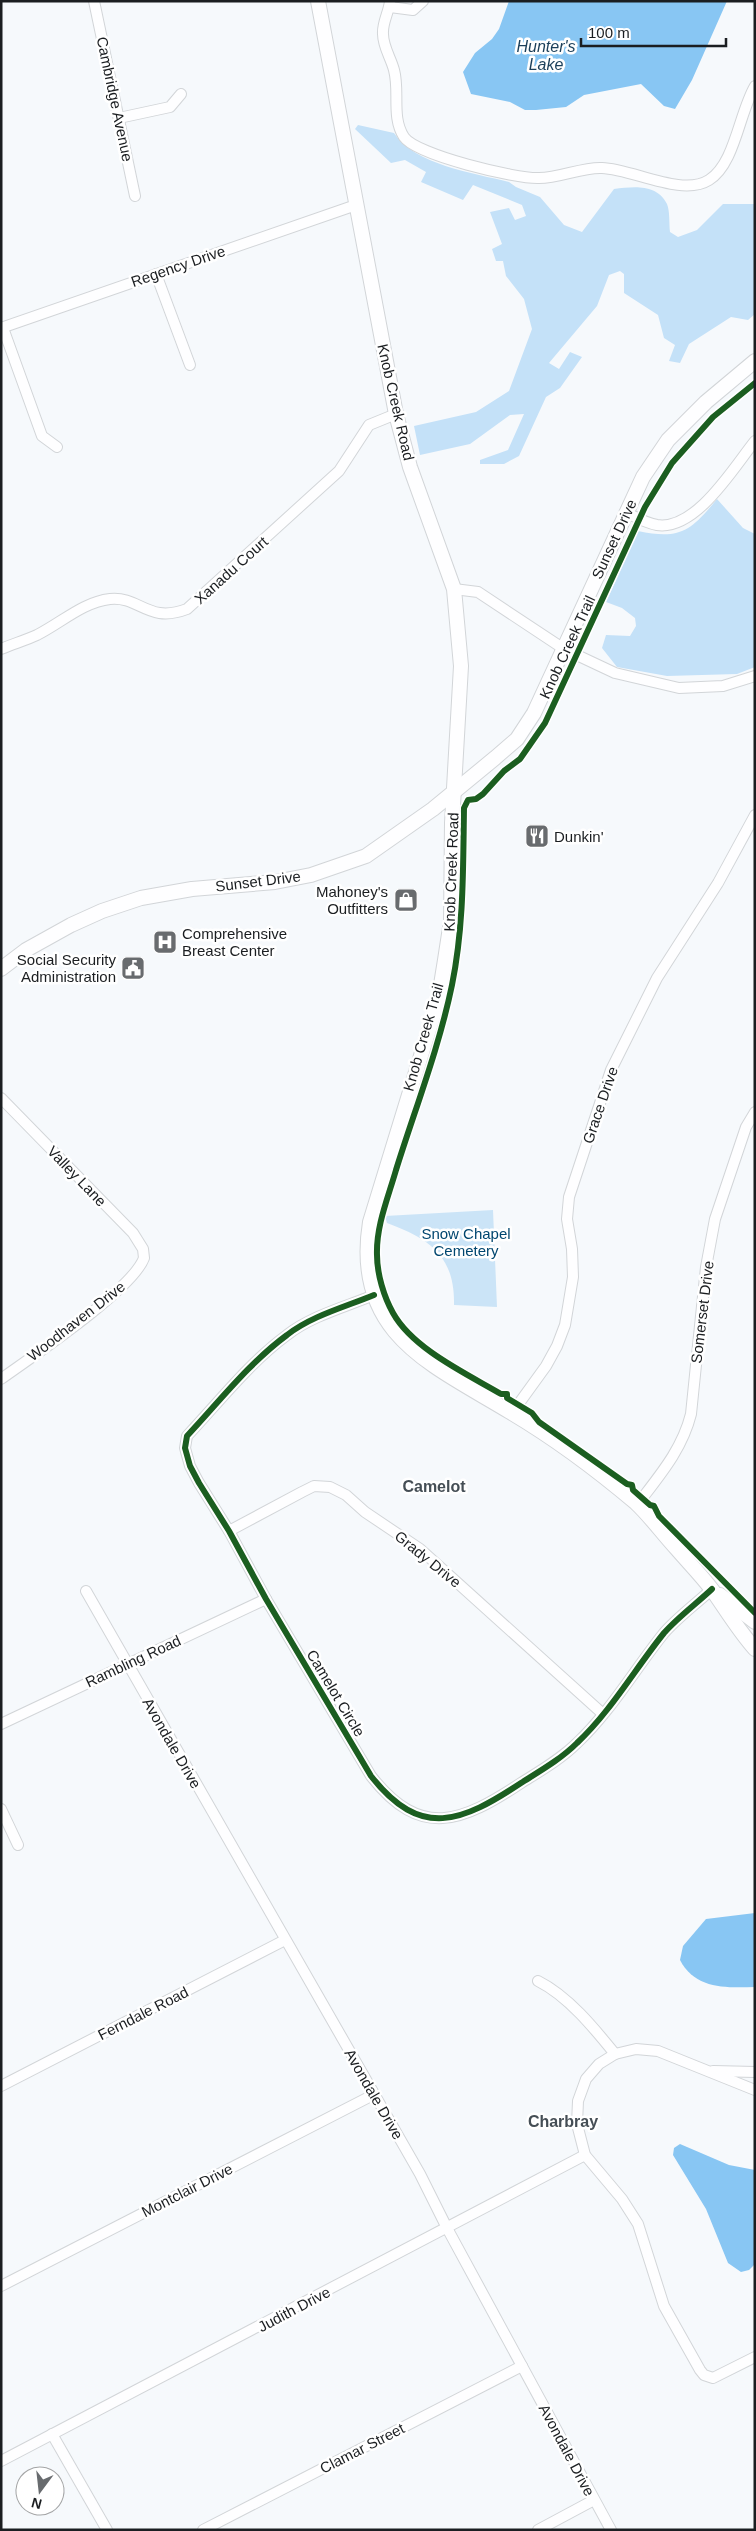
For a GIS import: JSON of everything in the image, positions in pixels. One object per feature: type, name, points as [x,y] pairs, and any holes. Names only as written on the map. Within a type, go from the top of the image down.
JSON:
[{"type":"main road","name":"Knob Creek Road","points":[[318,1],[396,414],[410,466],[454,589],[461,666],[454,793],[451,921],[439,997],[370,1222],[367,1258],[374,1295],[389,1322],[408,1347],[436,1368],[512,1413],[599,1473],[638,1504],[712,1589],[739,1631],[755,1649]]},
{"type":"main road","name":"Sunset Drive","points":[[1,968],[26,950],[63,929],[102,911],[141,898],[192,889],[275,882],[311,875],[366,856],[386,844],[454,793],[516,739],[534,713],[625,512],[643,477],[668,440],[706,402],[755,361]]},
{"type":"main road","name":"Knob Creek Road","points":[[712,1589],[755,1622]]},
{"type":"main road","points":[[739,1631],[755,1643]]},
{"type":"street","name":"Cambridge Avenue","points":[[94,1],[135,196]]},
{"type":"street","points":[[423,1],[413,10],[390,4],[382,34],[394,70],[396,116],[404,138],[425,151],[510,175],[552,178],[602,168],[678,185],[700,184],[717,173],[728,156],[743,109],[755,86]]},
{"type":"street","points":[[119,118],[170,107],[181,94]]},
{"type":"street","name":"Regency Drive","points":[[2,328],[356,205]]},
{"type":"street","points":[[156,274],[190,365]]},
{"type":"street","points":[[2,328],[42,436],[57,447]]},
{"type":"street","name":"Xanadu Court","points":[[1,649],[38,634],[100,600],[112,598],[126,601],[166,615],[187,609],[334,477],[347,462],[369,425],[396,414]]},
{"type":"street","points":[[625,512],[659,525],[687,519],[701,508],[755,441]]},
{"type":"street","points":[[454,589],[478,592],[564,649],[615,673],[679,688],[723,686],[755,676]]},
{"type":"street","name":"Grace Drive","points":[[512,1413],[546,1366],[558,1346],[565,1325],[573,1277],[572,1249],[567,1219],[569,1197],[611,1070],[657,978],[718,883],[755,815]]},
{"type":"street","name":"Valley Lane","points":[[1,1098],[134,1233],[143,1249],[144,1258]]},
{"type":"street","name":"Somerset Drive","points":[[638,1504],[677,1451],[686,1434],[691,1414],[706,1267],[715,1219],[746,1127],[755,1112]]},
{"type":"street","name":"Woodhaven Drive","points":[[1,1379],[89,1314],[134,1275],[144,1258]]},
{"type":"street","name":"Camelot Circle","points":[[374,1295],[311,1321],[287,1334],[257,1362],[187,1436],[186,1448],[190,1466],[371,1776],[398,1805],[427,1818],[461,1817],[500,1797],[576,1744],[603,1714],[665,1632],[712,1589]]},
{"type":"street","name":"Grady Drive","points":[[229,1531],[314,1486],[330,1487],[346,1496],[365,1512],[420,1549],[603,1714]]},
{"type":"street","name":"Avondale Drive","points":[[86,1591],[373,2095],[420,2174],[447,2228],[611,2530]]},
{"type":"street","name":"Rambling Road","points":[[1,1724],[266,1599]]},
{"type":"street","points":[[1,1809],[18,1845]]},
{"type":"street","name":"Ferndale Road","points":[[1,2086],[285,1940]]},
{"type":"street","points":[[538,1981],[547,1986],[573,2008],[615,2054]]},
{"type":"street","points":[[755,2090],[658,2050],[636,2049],[606,2058],[593,2070],[581,2090],[576,2113],[585,2154],[622,2199],[638,2224],[664,2306],[704,2375],[713,2378],[720,2376],[755,2357]]},
{"type":"street","points":[[708,2071],[755,2072]]},
{"type":"street","name":"Montclair Drive","points":[[1,2286],[373,2095]]},
{"type":"street","name":"Judith Drive","points":[[1,2461],[585,2154]]},
{"type":"street","name":"Clamar Street","points":[[203,2530],[522,2366]]},
{"type":"street","points":[[52,2434],[106,2530]]},
{"type":"street","points":[[538,2530],[594,2500]]},
{"type":"green space","name":"Snow Chapel Cemetery","points":[[493,1210],[497,1307],[454,1305],[453,1288],[445,1262],[427,1243],[387,1223],[385,1216]]},
{"type":"shaded area","points":[[358,125],[394,133],[416,153],[430,160],[463,171],[509,182],[540,197],[564,225],[582,232],[614,189],[636,187],[650,189],[657,193],[667,204],[670,232],[678,237],[697,230],[723,204],[755,204],[755,314],[748,320],[731,317],[689,344],[680,363],[669,361],[675,345],[664,338],[658,315],[624,293],[624,274],[620,271],[609,275],[597,306],[549,363],[559,369],[570,352],[582,357],[560,388],[546,397],[519,456],[504,464],[480,464],[480,460],[508,450],[524,414],[510,415],[470,444],[420,455],[414,426],[476,412],[509,391],[532,329],[524,299],[506,276],[503,261],[496,261],[492,249],[502,244],[490,212],[509,208],[515,220],[526,216],[522,205],[473,185],[463,200],[421,182],[426,172],[405,160],[391,163],[355,129]]},
{"type":"shaded area","points":[[717,499],[743,528],[755,534],[755,667],[737,674],[667,676],[617,667],[602,648],[606,635],[630,636],[636,626],[635,618],[622,608],[606,602],[638,531],[664,534],[684,530],[700,519]]},
{"type":"water","name":"Hunter's Lake","points":[[509,1],[727,1],[692,80],[675,109],[664,106],[641,84],[584,95],[566,107],[525,110],[510,102],[471,94],[463,72],[475,53],[492,39],[499,29]]},
{"type":"water","points":[[755,1913],[755,1987],[722,1987],[712,1985],[702,1982],[686,1970],[680,1960],[683,1946],[706,1919]]},
{"type":"water","points":[[680,2144],[729,2165],[755,2170],[755,2264],[749,2270],[741,2272],[728,2263],[706,2209],[673,2155],[674,2148]]},
{"type":"cycle path","name":"Knob Creek Trail","points":[[755,383],[713,417],[672,463],[645,507],[545,723],[520,759],[504,771],[483,794],[476,799],[468,800],[464,808],[461,919],[452,985],[434,1055],[383,1212],[377,1244],[377,1262],[387,1300],[402,1326],[414,1338],[442,1360],[501,1394],[507,1394],[507,1398],[532,1413],[539,1422],[627,1484],[632,1485],[633,1490],[650,1505],[654,1506],[659,1516],[755,1613]]},
{"type":"cycle path","points":[[374,1295],[307,1322],[273,1346],[247,1370],[187,1436],[185,1448],[190,1466],[199,1483],[229,1531],[266,1599],[371,1776],[389,1796],[407,1810],[425,1817],[443,1818],[461,1815],[500,1797],[571,1749],[612,1704],[664,1633],[712,1589]]},
{"type":"place","name":"Dunkin'","points":[[537,836]]},
{"type":"place","name":"Mahoney's Outfitters","points":[[406,900]]},
{"type":"place","name":"Comprehensive Breast Center","points":[[165,942]]},
{"type":"place","name":"Social Security Administration","points":[[133,968]]},
{"type":"district","name":"Camelot","points":[[434,1486]]},
{"type":"district","name":"Charbray","points":[[563,2121]]}]
